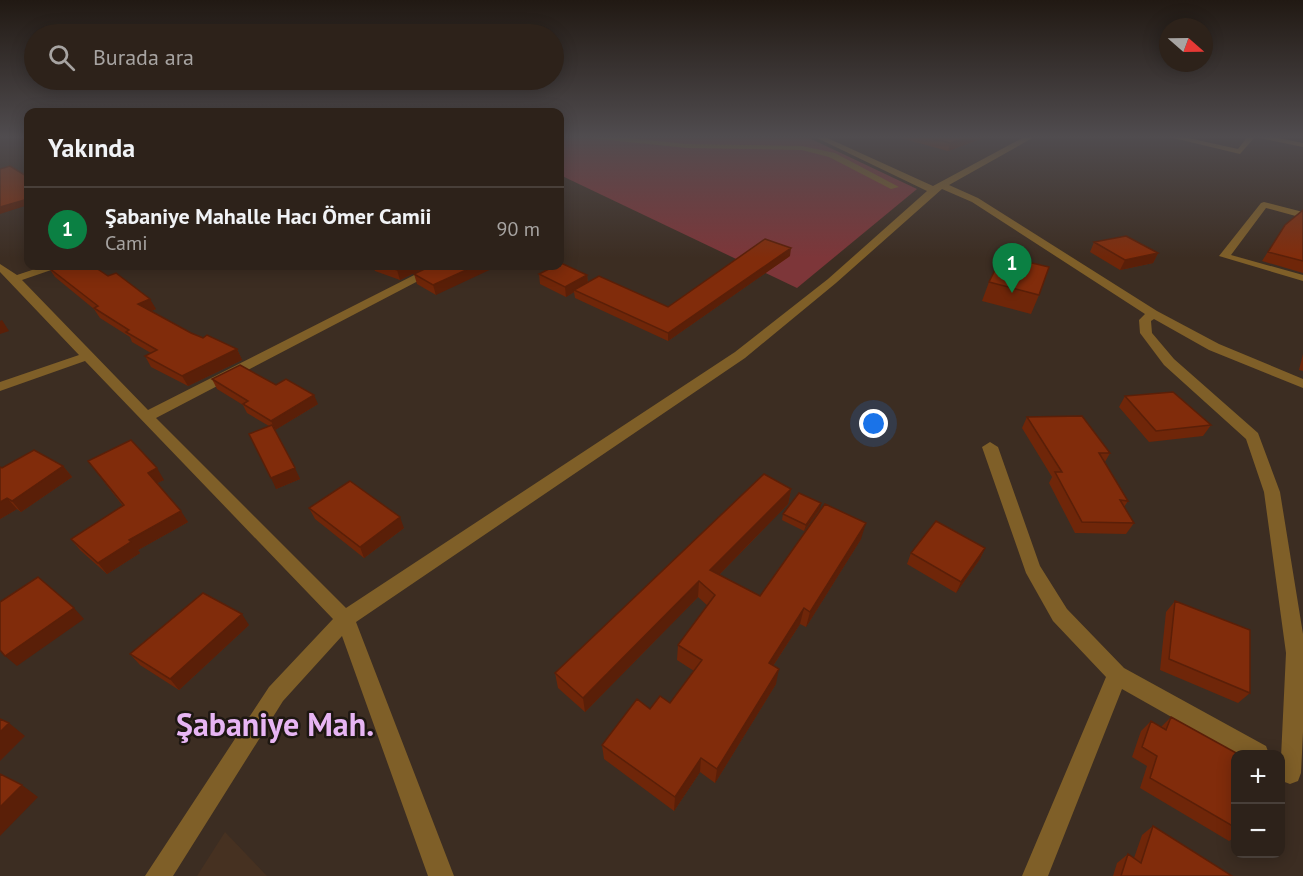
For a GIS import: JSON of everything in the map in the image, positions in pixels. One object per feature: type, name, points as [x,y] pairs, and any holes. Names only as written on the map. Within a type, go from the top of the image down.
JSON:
[{"type":"street","points":[[875,177],[894,187]]},
{"type":"street","points":[[912,177],[975,200],[1093,273],[1153,314],[1214,347],[1303,384]]},
{"type":"street","points":[[158,876],[276,694],[345,618],[740,355],[832,281],[938,188],[958,177]]},
{"type":"street","points":[[1303,215],[1264,205],[1224,256],[1303,278]]},
{"type":"street","points":[[0,267],[15,279],[146,417],[345,618],[441,876]]},
{"type":"street","points":[[15,279],[41,270]]},
{"type":"street","points":[[146,417],[431,270]]},
{"type":"street","points":[[1153,314],[1146,320],[1146,333],[1169,362],[1253,437],[1272,492],[1296,653],[1291,773]]},
{"type":"street","points":[[0,387],[87,356]]},
{"type":"street","points":[[990,447],[1032,568],[1060,615],[1117,675],[1251,750]]},
{"type":"street","points":[[1035,876],[1117,675]]},
{"type":"shaded area","points":[[564,177],[891,177],[917,189],[797,288]]},
{"type":"shaded area","points":[[225,832],[267,876],[197,876]]},
{"type":"building","points":[[0,177],[24,177],[24,200],[0,207]]},
{"type":"building","points":[[1303,210],[1303,261],[1268,252],[1285,225]]},
{"type":"building","points":[[1126,236],[1158,253],[1125,260],[1094,242]]},
{"type":"building","points":[[765,239],[791,248],[668,333],[574,290],[599,276],[668,307]]},
{"type":"building","points":[[1002,256],[1049,267],[1039,295],[989,282]]},
{"type":"building","points":[[564,265],[587,275],[565,287],[539,274],[547,270],[564,270]]},
{"type":"building","points":[[52,270],[99,270],[108,276],[116,273],[150,299],[138,304],[191,333],[203,338],[207,335],[237,349],[182,376],[145,356],[157,350],[126,332],[129,330],[94,308],[98,306]]},
{"type":"building","points":[[422,270],[466,270],[433,285],[414,274]]},
{"type":"building","points":[[240,365],[276,385],[286,379],[314,395],[271,421],[243,404],[248,401],[212,379]]},
{"type":"building","points":[[1173,392],[1211,425],[1156,431],[1125,396]]},
{"type":"building","points":[[1082,416],[1110,453],[1099,453],[1128,501],[1120,500],[1134,523],[1082,522],[1055,472],[1062,472],[1027,417]]},
{"type":"building","points":[[272,425],[295,468],[271,478],[249,434]]},
{"type":"building","points":[[131,440],[157,468],[148,473],[181,511],[129,540],[131,542],[98,563],[71,539],[124,505],[88,461]]},
{"type":"building","points":[[34,450],[63,466],[12,501],[7,498],[0,502],[0,467]]},
{"type":"building","points":[[764,474],[791,489],[710,570],[760,596],[825,504],[866,523],[810,612],[804,608],[769,663],[779,669],[717,769],[701,758],[675,797],[602,745],[637,699],[650,709],[660,696],[670,703],[702,660],[678,645],[715,595],[699,581],[583,698],[555,673]]},
{"type":"building","points":[[350,481],[400,517],[360,547],[309,508]]},
{"type":"building","points":[[799,493],[821,503],[806,525],[783,514]]},
{"type":"building","points":[[936,521],[985,548],[961,582],[911,553]]},
{"type":"building","points":[[38,577],[74,608],[5,656],[0,650],[0,602]]},
{"type":"building","points":[[203,593],[242,614],[170,679],[130,654]]},
{"type":"building","points":[[1175,601],[1250,630],[1250,693],[1169,659]]},
{"type":"building","points":[[1171,717],[1231,750],[1231,825],[1150,778],[1157,756],[1142,747],[1151,721],[1166,730]]},
{"type":"building","points":[[0,719],[9,723],[0,732]]},
{"type":"building","points":[[0,774],[22,785],[0,807]]},
{"type":"building","points":[[1153,826],[1232,876],[1121,876],[1128,854],[1141,863]]},
{"type":"place","name":"Şabaniye Mahalle Hacı Ömer Camii","points":[[1012,293]]},
{"type":"district","name":"Şabaniye Mah.","points":[[275,724]]}]
